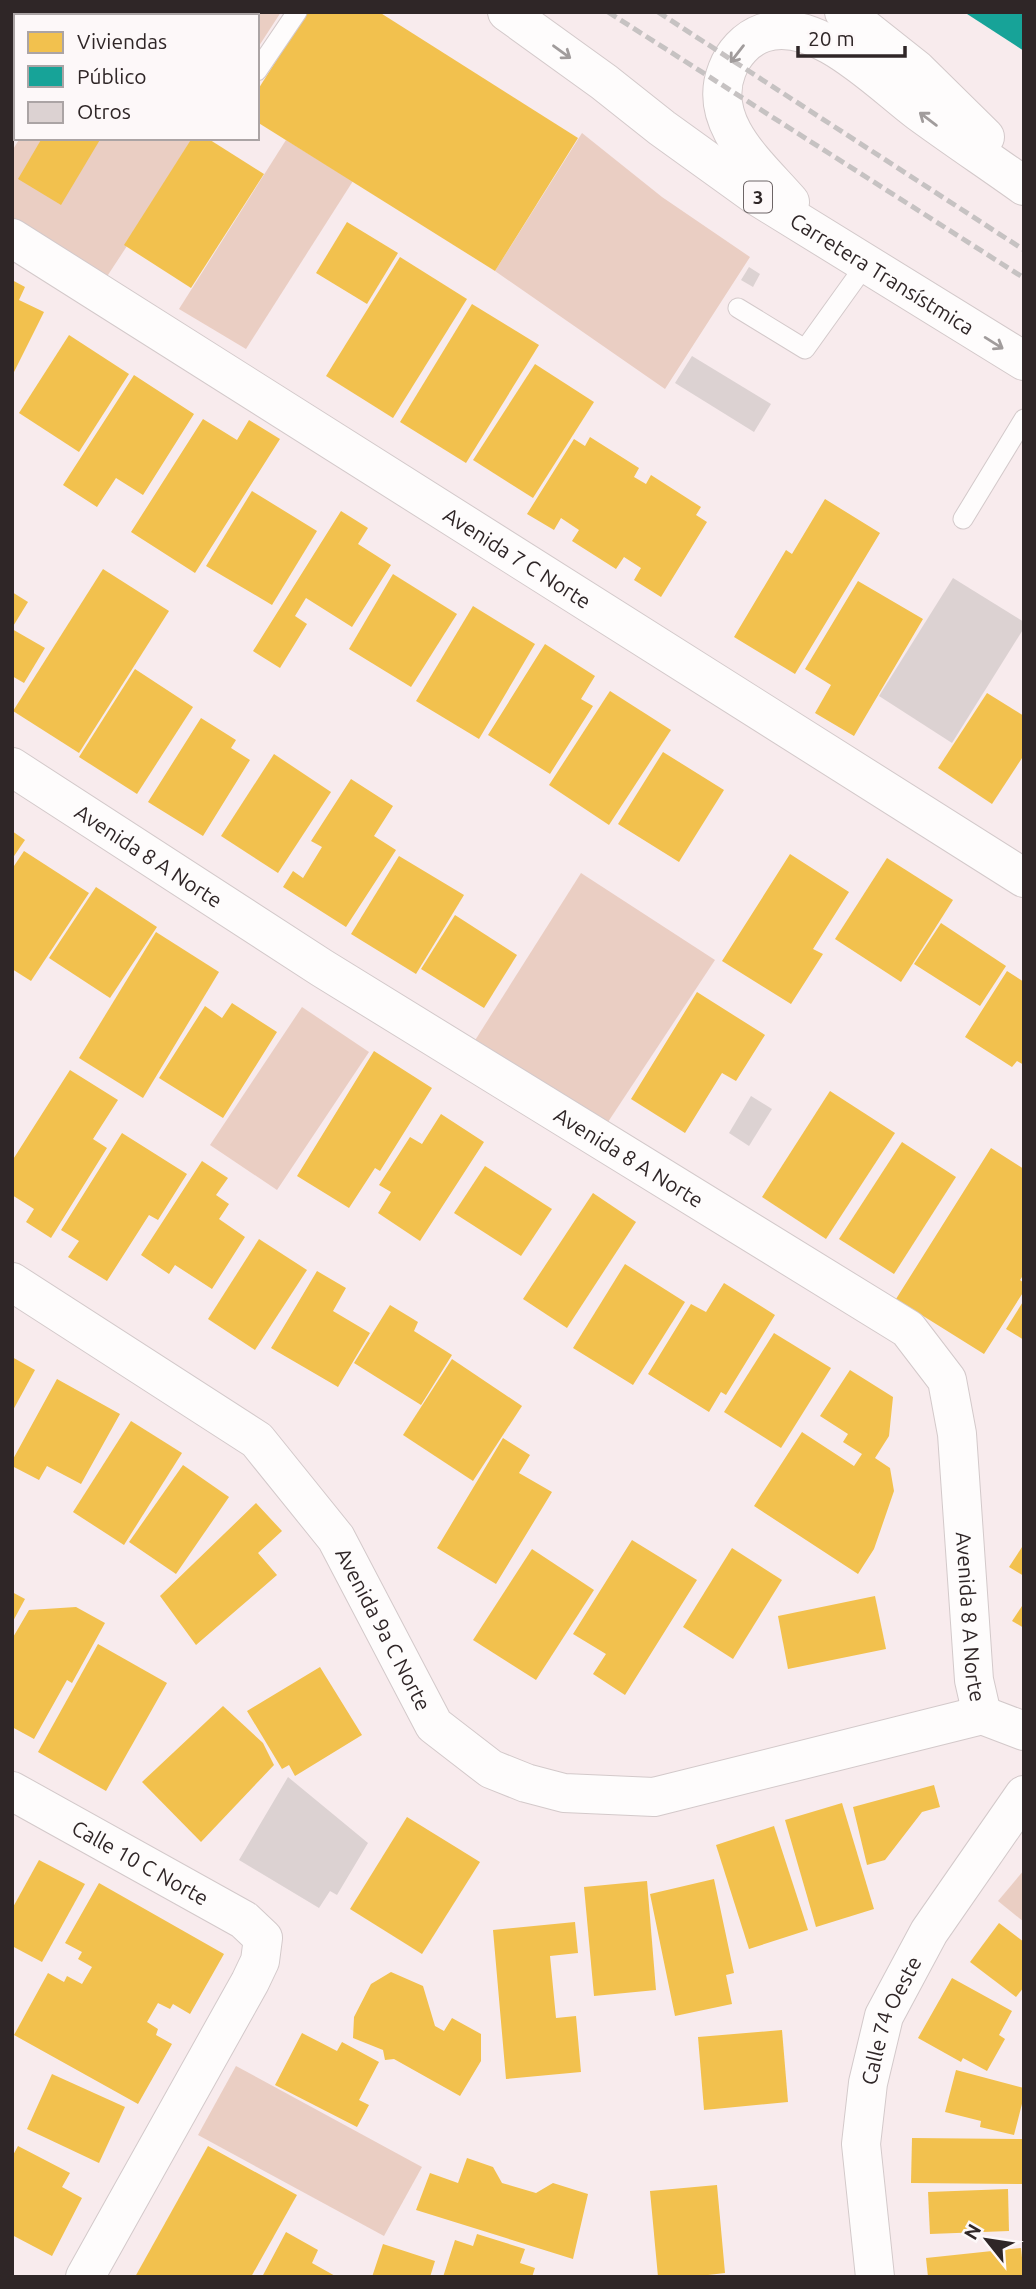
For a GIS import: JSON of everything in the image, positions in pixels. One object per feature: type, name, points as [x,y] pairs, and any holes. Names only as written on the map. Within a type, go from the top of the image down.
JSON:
[{"type":"street","name":"Carretera Transístmica","points":[[507,12],[713,166],[817,234],[1024,361]]},
{"type":"street","points":[[844,12],[917,70],[1024,175]]},
{"type":"street","points":[[817,234],[742,146],[722,105],[721,91],[730,62],[748,40],[769,31],[792,30],[817,37],[827,43],[1024,186]]},
{"type":"street","name":"Avenida 7 C Norte","points":[[12,238],[1024,878]]},
{"type":"street","name":"Avenida 8 A Norte","points":[[12,767],[322,968],[908,1329],[947,1380],[957,1434],[974,1680],[982,1715]]},
{"type":"street","name":"Avenida 9a C Norte","points":[[12,1282],[257,1440],[336,1538],[434,1725],[491,1769],[526,1783],[564,1793],[654,1797],[982,1715]]},
{"type":"street","points":[[982,1715],[1024,1731]]},
{"type":"street","name":"Calle 10 C Norte","points":[[12,1791],[244,1920],[263,1938],[260,1961],[250,1982],[85,2277]]},
{"type":"street","name":"Calle 74 Oeste","points":[[875,2277],[861,2144],[868,2083],[884,2016],[929,1932],[1024,1796]]},
{"type":"lane","points":[[259,68],[297,12]]},
{"type":"lane","points":[[738,308],[805,349],[866,264]]},
{"type":"lane","points":[[963,519],[1024,419]]},
{"type":"shaded area","points":[[281,12],[259,46],[259,14],[91,14]]},
{"type":"shaded area","points":[[582,133],[662,197],[750,257],[665,389],[495,271]]},
{"type":"shaded area","points":[[19,140],[197,140],[104,281],[12,219],[12,151]]},
{"type":"shaded area","points":[[286,140],[353,181],[246,349],[179,309]]},
{"type":"shaded area","points":[[581,873],[715,960],[608,1122],[474,1042]]},
{"type":"shaded area","points":[[302,1007],[369,1052],[277,1190],[210,1145]]},
{"type":"shaded area","points":[[1024,1870],[1024,1922],[998,1901]]},
{"type":"shaded area","points":[[236,2066],[422,2167],[384,2236],[198,2135]]},
{"type":"building: Viviendas","points":[[118,12],[177,12],[176,14],[117,14]]},
{"type":"building: Viviendas","points":[[307,12],[379,12],[578,138],[495,271],[259,123],[259,88]]},
{"type":"building: Viviendas","points":[[41,140],[100,140],[61,205],[18,179]]},
{"type":"building: Viviendas","points":[[191,140],[210,140],[264,174],[191,288],[124,245]]},
{"type":"building: Viviendas","points":[[347,222],[398,253],[367,304],[316,273]]},
{"type":"building: Viviendas","points":[[400,257],[467,299],[393,418],[326,376]]},
{"type":"building: Viviendas","points":[[12,280],[25,287],[19,300],[44,312],[12,376]]},
{"type":"building: Viviendas","points":[[472,304],[539,345],[466,463],[400,422]]},
{"type":"building: Viviendas","points":[[69,335],[129,374],[79,452],[19,413]]},
{"type":"building: Viviendas","points":[[535,364],[594,402],[533,498],[473,460]]},
{"type":"building: Viviendas","points":[[134,375],[194,414],[143,495],[116,478],[97,507],[63,485]]},
{"type":"building: Viviendas","points":[[203,419],[237,440],[249,420],[280,439],[195,573],[131,532]]},
{"type":"building: Viviendas","points":[[590,437],[639,468],[634,477],[646,484],[651,475],[701,507],[696,515],[707,522],[661,597],[634,580],[641,568],[624,557],[616,569],[572,541],[579,530],[561,518],[554,530],[527,514],[574,439],[585,446]]},
{"type":"building: Viviendas","points":[[252,491],[317,531],[272,605],[206,566]]},
{"type":"building: Viviendas","points":[[825,499],[880,533],[795,674],[734,637],[786,550],[792,554]]},
{"type":"building: Viviendas","points":[[341,511],[368,528],[358,544],[391,565],[352,627],[306,598],[295,616],[307,624],[280,668],[253,651]]},
{"type":"building: Viviendas","points":[[103,569],[169,611],[79,753],[13,711]]},
{"type":"building: Viviendas","points":[[393,574],[457,614],[411,687],[349,649]]},
{"type":"building: Viviendas","points":[[858,581],[923,619],[854,736],[815,713],[831,685],[805,669]]},
{"type":"building: Viviendas","points":[[12,592],[28,602],[12,628]]},
{"type":"building: Viviendas","points":[[473,606],[535,644],[479,739],[416,701]]},
{"type":"building: Viviendas","points":[[12,629],[45,648],[24,683],[12,676]]},
{"type":"building: Viviendas","points":[[545,644],[595,676],[581,699],[593,706],[550,774],[488,735]]},
{"type":"building: Viviendas","points":[[135,669],[193,707],[137,794],[79,757]]},
{"type":"building: Viviendas","points":[[610,691],[671,730],[609,825],[549,785]]},
{"type":"building: Viviendas","points":[[987,693],[1024,716],[1024,755],[992,804],[938,768]]},
{"type":"building: Viviendas","points":[[201,718],[236,740],[231,748],[250,760],[203,836],[148,802]]},
{"type":"building: Viviendas","points":[[663,752],[724,790],[679,862],[618,824]]},
{"type":"building: Viviendas","points":[[274,754],[331,792],[278,873],[221,836]]},
{"type":"building: Viviendas","points":[[351,779],[393,806],[374,836],[396,850],[346,927],[283,887],[293,871],[303,878],[322,847],[311,841]]},
{"type":"building: Viviendas","points":[[12,831],[25,840],[12,859]]},
{"type":"building: Viviendas","points":[[24,851],[89,893],[31,981],[12,969],[12,869]]},
{"type":"building: Viviendas","points":[[790,854],[849,892],[813,949],[823,954],[791,1004],[722,961]]},
{"type":"building: Viviendas","points":[[399,856],[464,895],[416,974],[351,934]]},
{"type":"building: Viviendas","points":[[887,858],[953,900],[901,982],[835,939]]},
{"type":"building: Viviendas","points":[[96,887],[157,927],[110,998],[49,958]]},
{"type":"building: Viviendas","points":[[455,915],[517,955],[484,1008],[421,969]]},
{"type":"building: Viviendas","points":[[941,923],[1006,966],[980,1006],[914,964]]},
{"type":"building: Viviendas","points":[[156,932],[219,972],[143,1098],[79,1058]]},
{"type":"building: Viviendas","points":[[1007,971],[1024,982],[1024,1065],[1017,1061],[1012,1067],[965,1037]]},
{"type":"building: Viviendas","points":[[697,992],[765,1035],[736,1081],[722,1073],[685,1133],[631,1099]]},
{"type":"building: Viviendas","points":[[232,1003],[277,1032],[223,1118],[159,1078],[205,1006],[222,1018]]},
{"type":"building: Viviendas","points":[[374,1051],[432,1088],[380,1171],[375,1168],[349,1208],[297,1176]]},
{"type":"building: Viviendas","points":[[70,1070],[118,1100],[93,1139],[107,1148],[51,1238],[26,1222],[34,1209],[12,1195],[12,1161]]},
{"type":"building: Viviendas","points":[[830,1091],[895,1133],[826,1239],[762,1197]]},
{"type":"building: Viviendas","points":[[441,1114],[484,1142],[420,1241],[378,1213],[391,1192],[379,1185],[410,1137],[422,1144]]},
{"type":"building: Viviendas","points":[[122,1133],[187,1174],[158,1220],[149,1215],[107,1281],[68,1257],[79,1241],[61,1230]]},
{"type":"building: Viviendas","points":[[902,1142],[956,1177],[894,1274],[839,1239]]},
{"type":"building: Viviendas","points":[[991,1148],[1024,1169],[1024,1274],[1020,1280],[1024,1283],[1024,1291],[984,1354],[896,1299]]},
{"type":"building: Viviendas","points":[[202,1161],[228,1178],[216,1195],[229,1204],[219,1219],[245,1237],[212,1289],[175,1265],[169,1274],[141,1255]]},
{"type":"building: Viviendas","points":[[485,1166],[552,1209],[521,1256],[454,1213]]},
{"type":"building: Viviendas","points":[[593,1193],[636,1222],[567,1328],[523,1299]]},
{"type":"building: Viviendas","points":[[259,1239],[307,1270],[255,1350],[208,1319]]},
{"type":"building: Viviendas","points":[[625,1264],[685,1302],[633,1385],[573,1348]]},
{"type":"building: Viviendas","points":[[317,1271],[346,1288],[333,1311],[370,1333],[338,1387],[271,1348]]},
{"type":"building: Viviendas","points":[[724,1283],[775,1315],[726,1395],[721,1392],[709,1412],[648,1374],[691,1304],[706,1312]]},
{"type":"building: Viviendas","points":[[1024,1300],[1024,1340],[1006,1329]]},
{"type":"building: Viviendas","points":[[390,1305],[418,1322],[414,1331],[452,1355],[421,1405],[354,1363]]},
{"type":"building: Viviendas","points":[[774,1333],[831,1368],[781,1448],[724,1412]]},
{"type":"building: Viviendas","points":[[12,1357],[35,1370],[12,1412]]},
{"type":"building: Viviendas","points":[[452,1359],[522,1406],[473,1481],[403,1435]]},
{"type":"building: Viviendas","points":[[850,1370],[893,1397],[889,1436],[875,1458],[890,1468],[894,1491],[874,1549],[858,1574],[754,1506],[802,1432],[854,1466],[862,1454],[843,1442],[848,1434],[820,1416]]},
{"type":"building: Viviendas","points":[[57,1379],[120,1414],[81,1484],[47,1466],[39,1480],[12,1466],[12,1461]]},
{"type":"building: Viviendas","points":[[131,1421],[182,1453],[124,1545],[73,1512]]},
{"type":"building: Viviendas","points":[[503,1438],[530,1455],[519,1473],[552,1492],[496,1584],[437,1548]]},
{"type":"building: Viviendas","points":[[183,1465],[229,1497],[176,1574],[129,1542]]},
{"type":"building: Viviendas","points":[[256,1503],[282,1531],[258,1553],[277,1575],[196,1645],[160,1596]]},
{"type":"building: Viviendas","points":[[632,1540],[697,1580],[625,1695],[593,1674],[606,1654],[573,1634]]},
{"type":"building: Viviendas","points":[[1024,1544],[1024,1576],[1009,1567]]},
{"type":"building: Viviendas","points":[[732,1548],[782,1580],[733,1659],[683,1627]]},
{"type":"building: Viviendas","points":[[532,1549],[594,1590],[536,1680],[473,1640]]},
{"type":"building: Viviendas","points":[[12,1592],[25,1599],[12,1623]]},
{"type":"building: Viviendas","points":[[875,1596],[886,1649],[788,1669],[778,1616]]},
{"type":"building: Viviendas","points":[[1024,1603],[1024,1628],[1012,1621]]},
{"type":"building: Viviendas","points":[[76,1607],[105,1623],[72,1683],[67,1680],[34,1739],[12,1727],[12,1639],[29,1610]]},
{"type":"building: Viviendas","points":[[98,1644],[167,1683],[106,1791],[38,1752]]},
{"type":"building: Viviendas","points":[[320,1667],[362,1735],[295,1776],[289,1765],[282,1769],[247,1711]]},
{"type":"building: Viviendas","points":[[223,1706],[263,1743],[274,1765],[201,1842],[142,1782]]},
{"type":"building: Viviendas","points":[[934,1785],[940,1807],[922,1812],[885,1860],[867,1865],[853,1807]]},
{"type":"building: Viviendas","points":[[842,1803],[874,1909],[816,1927],[785,1820]]},
{"type":"building: Viviendas","points":[[407,1817],[480,1862],[422,1954],[350,1909]]},
{"type":"building: Viviendas","points":[[774,1826],[808,1930],[749,1949],[716,1845]]},
{"type":"building: Viviendas","points":[[39,1860],[85,1884],[42,1962],[12,1946],[12,1909]]},
{"type":"building: Viviendas","points":[[714,1879],[734,1973],[726,1975],[732,2004],[675,2016],[650,1894]]},
{"type":"building: Viviendas","points":[[647,1881],[656,1990],[594,1996],[584,1887]]},
{"type":"building: Viviendas","points":[[99,1883],[224,1954],[190,2014],[173,2004],[170,2009],[158,2003],[147,2022],[158,2029],[156,2035],[172,2044],[138,2104],[14,2035],[48,1973],[64,1982],[67,1976],[82,1984],[92,1967],[78,1959],[82,1952],[65,1943]]},
{"type":"building: Viviendas","points":[[575,1922],[578,1953],[550,1956],[556,2018],[576,2016],[581,2072],[506,2079],[493,1930]]},
{"type":"building: Viviendas","points":[[999,1923],[1024,1942],[1024,1987],[1016,1997],[970,1962]]},
{"type":"building: Viviendas","points":[[391,1972],[423,1986],[435,2026],[444,2031],[452,2018],[481,2034],[481,2061],[460,2096],[394,2059],[385,2060],[383,2050],[353,2038],[354,2017],[371,1984]]},
{"type":"building: Viviendas","points":[[952,1978],[1012,2011],[999,2035],[1005,2039],[987,2071],[963,2058],[961,2062],[918,2038]]},
{"type":"building: Viviendas","points":[[782,2030],[788,2102],[704,2110],[698,2037]]},
{"type":"building: Viviendas","points":[[302,2033],[337,2051],[342,2042],[379,2062],[359,2100],[369,2105],[357,2127],[275,2085]]},
{"type":"building: Viviendas","points":[[956,2070],[1024,2088],[1014,2135],[980,2127],[981,2121],[945,2112]]},
{"type":"building: Viviendas","points":[[52,2074],[125,2107],[99,2163],[27,2129]]},
{"type":"building: Viviendas","points":[[912,2138],[1024,2139],[1024,2184],[911,2183]]},
{"type":"building: Viviendas","points":[[18,2146],[70,2173],[62,2187],[82,2198],[52,2256],[12,2235],[12,2157]]},
{"type":"building: Viviendas","points":[[208,2146],[297,2195],[251,2277],[135,2277]]},
{"type":"building: Viviendas","points":[[467,2158],[493,2167],[502,2183],[536,2193],[553,2183],[588,2194],[573,2259],[416,2210],[430,2173],[458,2183]]},
{"type":"building: Viviendas","points":[[717,2185],[725,2273],[658,2277],[650,2191]]},
{"type":"building: Viviendas","points":[[1008,2189],[1009,2231],[930,2234],[928,2192]]},
{"type":"building: Viviendas","points":[[286,2232],[318,2250],[312,2263],[337,2277],[262,2277]]},
{"type":"building: Viviendas","points":[[477,2234],[525,2249],[520,2263],[535,2268],[532,2277],[443,2277],[455,2240],[473,2246]]},
{"type":"building: Viviendas","points":[[383,2244],[435,2261],[430,2277],[372,2277]]},
{"type":"building: Viviendas","points":[[1021,2248],[1024,2277],[928,2277],[926,2258]]},
{"type":"building: Público","points":[[964,12],[1024,12],[1024,51]]},
{"type":"building: Otros","points":[[749,267],[760,274],[753,287],[741,280]]},
{"type":"building: Otros","points":[[692,356],[771,404],[754,432],[675,383]]},
{"type":"building: Otros","points":[[953,578],[1024,622],[1024,628],[952,743],[879,696]]},
{"type":"building: Otros","points":[[751,1096],[772,1109],[749,1146],[729,1133]]},
{"type":"building: Otros","points":[[288,1777],[368,1843],[337,1895],[330,1891],[319,1908],[239,1860]]},
{"type":"railway","points":[[608,12],[1024,278]]},
{"type":"railway","points":[[658,12],[1024,250]]}]
